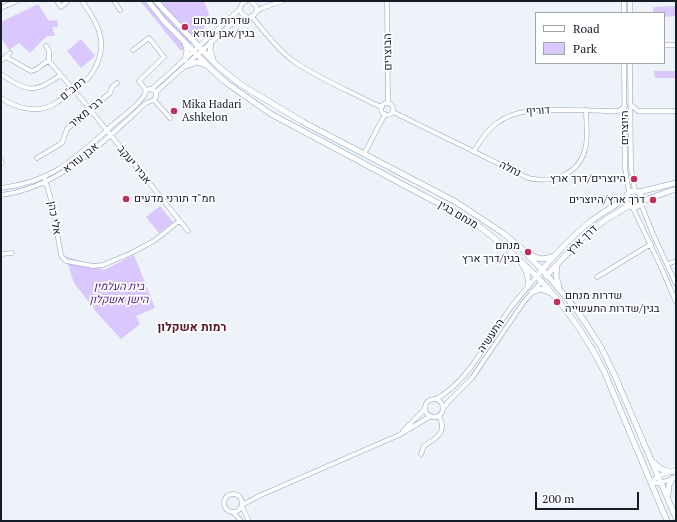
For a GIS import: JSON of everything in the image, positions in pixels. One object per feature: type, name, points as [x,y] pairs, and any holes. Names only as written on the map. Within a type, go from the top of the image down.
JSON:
[{"type":"main road","name":"מנחם בגין","points":[[148,1],[195,54],[228,84],[271,114],[475,224],[515,255],[542,281],[559,300],[580,329],[601,365],[667,521]]},
{"type":"main road","name":"מנחם בגין","points":[[156,1],[200,49],[240,84],[303,122],[456,202],[503,233],[521,248],[548,275],[588,324],[602,349],[676,518]]},
{"type":"main road","points":[[185,42],[185,60]]},
{"type":"main road","points":[[211,42],[211,56],[216,64]]},
{"type":"main road","points":[[184,67],[197,62],[209,67]]},
{"type":"main road","points":[[676,183],[634,192],[625,199],[631,207],[637,207],[641,203],[676,189]]},
{"type":"main road","points":[[634,192],[641,195],[641,203]]},
{"type":"main road","name":"דרך ארץ","points":[[542,269],[578,231],[625,199]]},
{"type":"main road","name":"דרך ארץ","points":[[542,281],[583,237],[605,220],[631,207]]},
{"type":"main road","points":[[521,248],[538,259],[554,256]]},
{"type":"main road","points":[[515,255],[523,264],[528,274],[528,286]]},
{"type":"main road","points":[[558,263],[556,273],[562,292]]},
{"type":"main road","name":"התעשיה","points":[[537,276],[542,269]]},
{"type":"main road","points":[[532,292],[541,289],[545,290],[559,300]]},
{"type":"main road","points":[[651,460],[661,469],[674,471]]},
{"type":"main road","points":[[670,504],[668,486],[675,478]]},
{"type":"street","points":[[3,7],[17,1]]},
{"type":"street","points":[[57,1],[60,7],[68,1]]},
{"type":"street","name":"רמב\"ם","points":[[1,98],[16,106],[40,109],[55,104],[83,83],[93,72],[99,60],[101,48],[96,24],[82,1]]},
{"type":"street","points":[[114,1],[120,10]]},
{"type":"street","points":[[252,1],[256,6],[257,11]]},
{"type":"street","points":[[252,1],[259,1]]},
{"type":"street","points":[[252,17],[262,8],[283,1]]},
{"type":"street","name":"הבוצרים","points":[[388,1],[388,103]]},
{"type":"street","points":[[624,1],[624,12]]},
{"type":"street","points":[[630,1],[630,12]]},
{"type":"street","points":[[133,50],[149,38],[164,57],[139,82],[146,90],[154,91],[184,67],[240,9],[243,2]]},
{"type":"street","points":[[240,9],[242,14],[246,17]]},
{"type":"street","points":[[200,49],[211,42],[232,23],[246,17],[252,17]]},
{"type":"street","points":[[252,17],[273,43],[292,60],[312,72],[382,107]]},
{"type":"street","points":[[665,45],[676,45]]},
{"type":"street","points":[[6,57],[31,71],[49,61],[50,53],[46,46]]},
{"type":"street","points":[[1,61],[10,53]]},
{"type":"street","points":[[154,91],[185,60],[195,54]]},
{"type":"street","name":"אביר יעקב","points":[[49,61],[188,231]]},
{"type":"street","name":"היוצרים","points":[[624,64],[625,168],[634,192]]},
{"type":"street","name":"היוצרים","points":[[630,64],[631,175],[634,192]]},
{"type":"street","points":[[1,74],[23,88],[33,90],[42,87],[60,75]]},
{"type":"street","name":"רבי מאיר","points":[[37,158],[62,143],[67,129],[110,93],[112,88],[117,83]]},
{"type":"street","points":[[146,90],[144,96],[148,101],[154,100]]},
{"type":"street","points":[[154,91],[156,97],[154,100]]},
{"type":"street","name":"אבן עזרא","points":[[1,188],[26,184],[45,177],[62,168],[134,107],[144,96]]},
{"type":"street","points":[[154,100],[170,118]]},
{"type":"street","name":"אבן עזרא","points":[[1,195],[28,189],[46,182],[65,171],[83,158],[148,101]]},
{"type":"street","points":[[382,107],[384,104],[388,103],[393,106],[393,112],[388,115],[385,114]]},
{"type":"street","points":[[630,104],[638,111],[676,111]]},
{"type":"street","points":[[624,106],[619,111],[625,118]]},
{"type":"street","points":[[382,107],[382,112],[385,114]]},
{"type":"street","name":"דוריף","points":[[474,151],[482,138],[492,127],[504,118],[513,114],[536,110],[619,111]]},
{"type":"street","name":"נחלה","points":[[393,112],[528,178],[544,180],[557,179],[573,169],[581,158],[584,152],[586,140],[586,110]]},
{"type":"street","points":[[630,119],[638,111]]},
{"type":"street","points":[[364,154],[385,114]]},
{"type":"street","name":"אלי כהן","points":[[45,177],[52,202],[59,247],[63,258],[66,261],[93,266],[110,263],[149,244],[179,221]]},
{"type":"street","points":[[641,203],[653,234],[676,284]]},
{"type":"street","points":[[631,207],[650,244],[676,302]]},
{"type":"street","points":[[597,277],[650,244]]},
{"type":"street","points":[[1,254],[12,253]]},
{"type":"street","points":[[668,264],[676,261]]},
{"type":"street","name":"התעשיה","points":[[436,399],[446,394],[464,375],[509,310],[537,276]]},
{"type":"street","name":"התעשיה","points":[[444,409],[448,402],[475,374],[523,303],[542,281]]},
{"type":"street","points":[[399,435],[425,409],[428,401],[432,399],[436,399],[443,404],[444,409],[439,416]]},
{"type":"street","points":[[425,409],[430,416]]},
{"type":"street","points":[[233,512],[238,511],[242,506],[262,495],[399,435],[430,416],[439,416]]},
{"type":"street","points":[[421,454],[424,446],[439,437],[442,431],[439,416]]},
{"type":"street","points":[[651,483],[658,476],[674,471]]},
{"type":"street","points":[[651,483],[661,483],[675,478]]},
{"type":"street","points":[[241,521],[226,507],[224,503],[225,499],[229,495],[233,494],[246,498],[262,495]]},
{"type":"street","points":[[240,496],[242,506],[249,521]]},
{"type":"green space","points":[[140,1],[204,1],[209,14],[201,36],[181,51]]},
{"type":"green space","points":[[38,4],[49,21],[57,20],[58,27],[52,27],[55,36],[47,36],[30,53],[19,43],[9,50],[1,38],[1,22]]},
{"type":"green space","points":[[676,6],[676,16],[665,17],[665,12],[653,12],[653,7]]},
{"type":"green space","points":[[81,39],[95,56],[81,68],[67,51]]},
{"type":"green space","points":[[654,71],[676,71],[676,78],[655,78]]},
{"type":"green space","points":[[160,206],[173,222],[159,233],[146,217]]},
{"type":"green space","name":"בית העלמין הישן אשקלון","points":[[134,255],[155,308],[136,316],[140,324],[121,339],[98,314],[74,283],[65,256],[104,270]]},
{"type":"place","name":"שדרות מנחם בגין/אבן עזרא","points":[[185,27]]},
{"type":"place","name":"Mika Hadari Ashkelon","points":[[174,111]]},
{"type":"place","name":"היוצרים/דרך ארץ","points":[[634,179]]},
{"type":"place","name":"חמ\"ד תורני מדעים","points":[[126,199]]},
{"type":"place","name":"דרך ארץ/היוצרים","points":[[653,200]]},
{"type":"place","name":"מנחם בגין/דרך ארץ","points":[[528,252]]},
{"type":"place","name":"שדרות מנחם בגין/שדרות התעשייה","points":[[557,302]]},
{"type":"district","name":"רמות אשקלון","points":[[192,328]]}]
